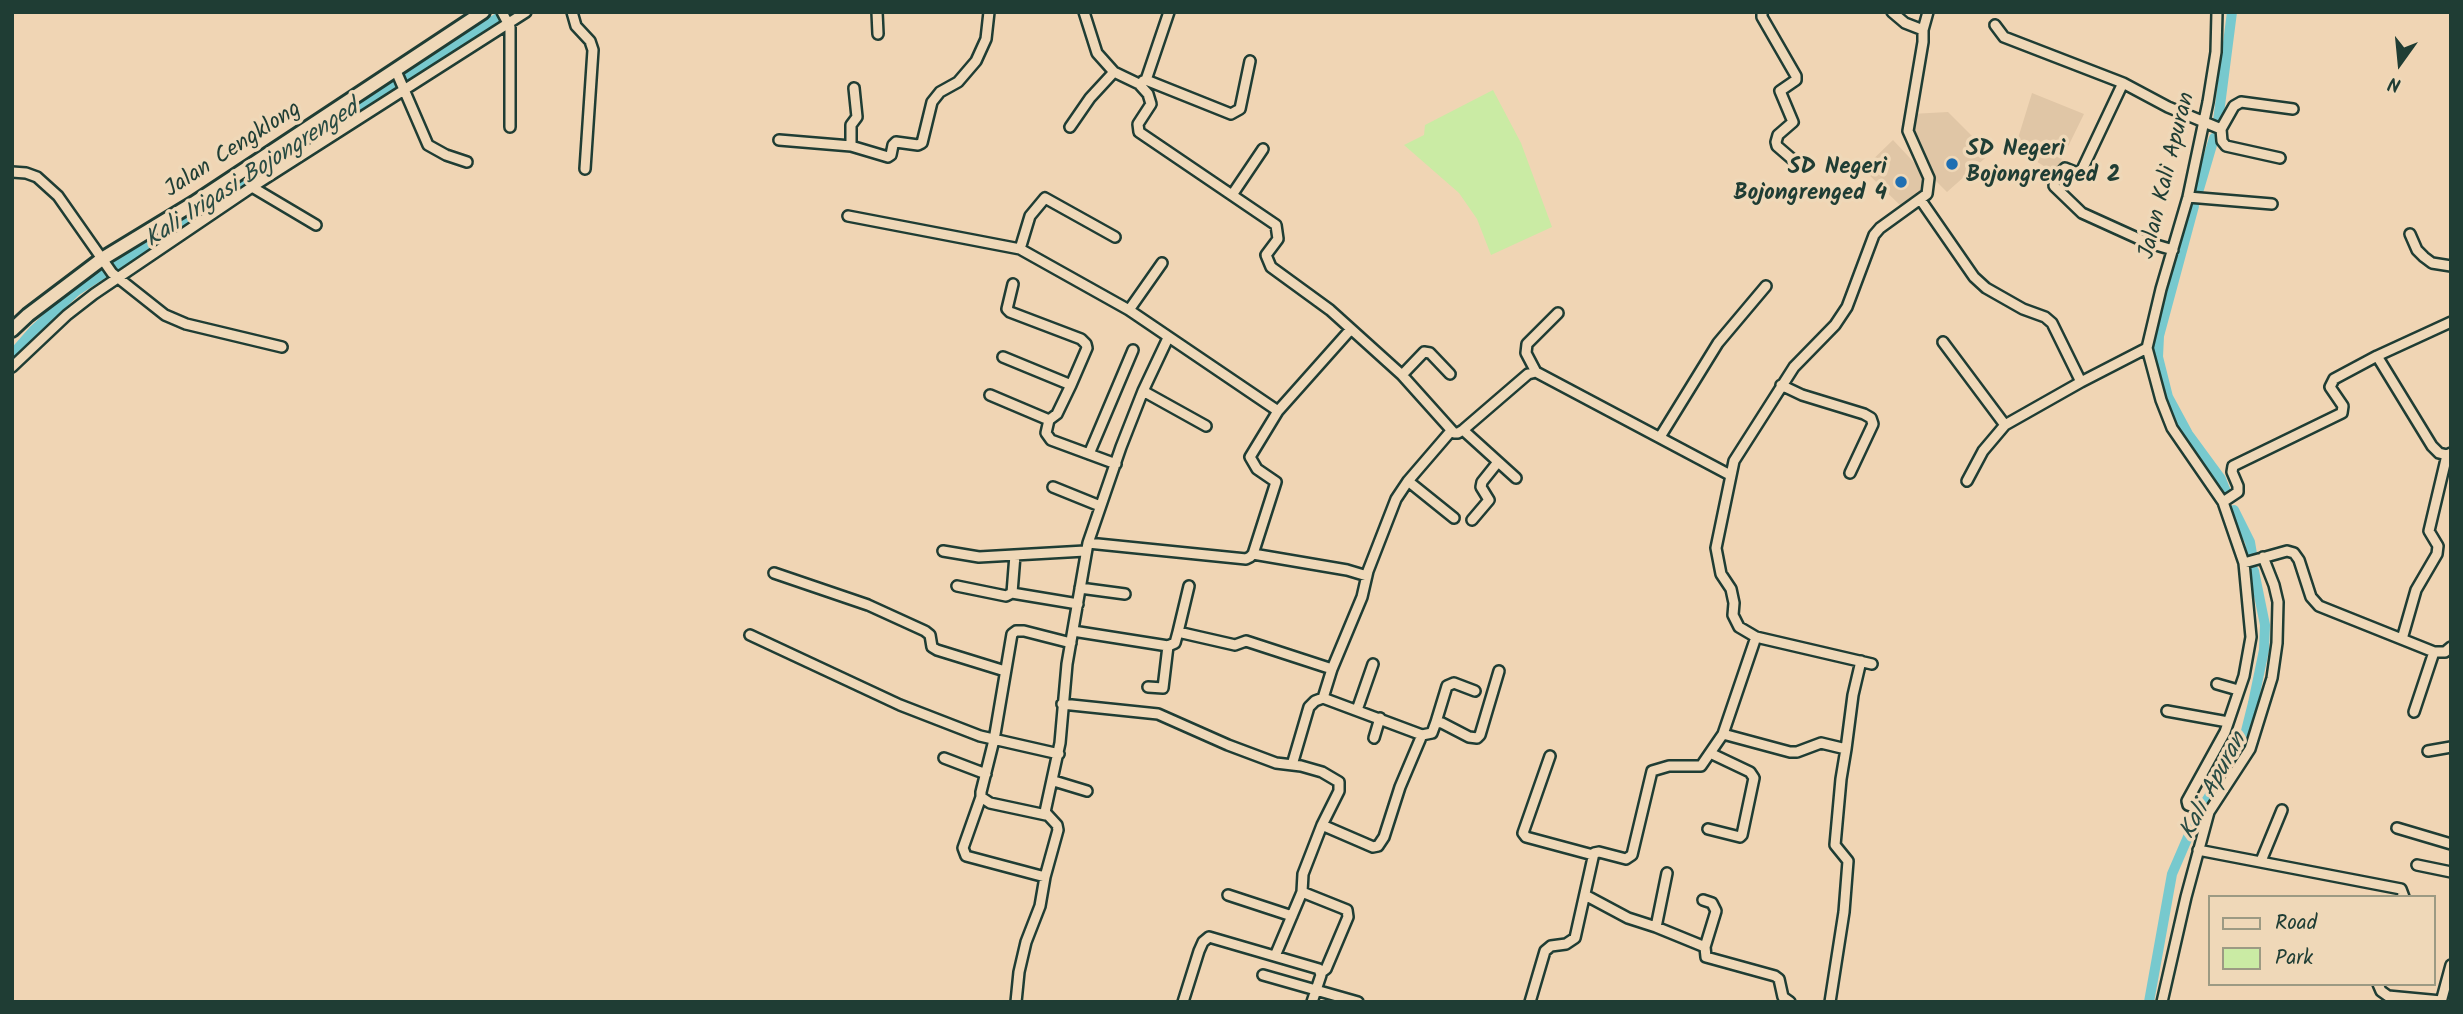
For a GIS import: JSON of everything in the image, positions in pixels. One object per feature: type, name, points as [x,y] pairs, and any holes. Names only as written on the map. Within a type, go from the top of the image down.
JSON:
[{"type":"main road","name":"Jalan Cengklong","points":[[12,330],[28,315],[110,269],[266,157],[397,73],[483,12]]},
{"type":"street","points":[[12,367],[67,315],[110,269],[252,187],[507,19],[526,12]]},
{"type":"street","points":[[572,12],[576,26],[590,41],[593,50],[585,169]]},
{"type":"street","points":[[877,12],[878,34]]},
{"type":"street","points":[[779,140],[851,146],[888,156],[891,155],[892,145],[896,142],[922,144],[932,102],[940,92],[958,82],[976,61],[986,39],[989,12]]},
{"type":"street","points":[[1084,12],[1097,53],[1114,72],[1231,114],[1240,109],[1250,61]]},
{"type":"street","points":[[1169,12],[1143,82],[1151,104],[1138,124],[1139,132],[1276,225],[1278,239],[1266,255],[1271,267],[1315,298],[1402,375],[1451,430],[1458,433],[1528,374],[1536,372]]},
{"type":"street","points":[[1762,12],[1762,18],[1796,76],[1796,80],[1780,91],[1793,122],[1778,135],[1776,142],[1777,146],[1799,165]]},
{"type":"street","points":[[1892,12],[1905,23],[1923,30]]},
{"type":"street","points":[[1872,664],[1756,637],[1739,627],[1733,615],[1731,589],[1721,574],[1716,548],[1734,461],[1794,367],[1835,325],[1847,307],[1874,235],[1927,194],[1929,178],[1908,131],[1928,12]]},
{"type":"street","name":"Jalan Kali Apuran","points":[[2147,348],[2188,197],[2216,52],[2217,12]]},
{"type":"street","points":[[507,19],[510,127]]},
{"type":"street","points":[[1995,25],[2004,37],[2123,83],[2168,107],[2221,129]]},
{"type":"street","points":[[1070,127],[1114,72]]},
{"type":"street","points":[[397,73],[428,145],[467,162]]},
{"type":"street","points":[[2123,83],[2080,174],[2065,168],[2055,179],[2054,186],[2082,213],[2146,242],[2173,250]]},
{"type":"street","points":[[851,146],[851,125],[857,117],[853,88]]},
{"type":"street","points":[[2280,158],[2226,146],[2222,141],[2221,129],[2234,106],[2241,102],[2293,109]]},
{"type":"street","points":[[1232,195],[1262,149]]},
{"type":"street","points":[[266,157],[274,171]]},
{"type":"street","points":[[12,172],[37,177],[58,196],[110,269],[175,320],[282,347]]},
{"type":"street","points":[[252,187],[316,225]]},
{"type":"street","points":[[2188,197],[2272,204]]},
{"type":"street","points":[[1020,249],[1030,216],[1045,198],[1115,237]]},
{"type":"street","points":[[1920,199],[1974,277],[1986,288],[2052,323],[2081,382]]},
{"type":"street","points":[[848,216],[1020,249],[1129,310],[1278,411]]},
{"type":"street","points":[[2410,234],[2417,250],[2424,257],[2432,263],[2451,266]]},
{"type":"street","points":[[1129,310],[1162,263]]},
{"type":"street","points":[[1013,284],[1007,309],[1010,312],[1081,340],[1087,348],[1057,414],[1049,421],[1046,433],[1051,440],[1116,464]]},
{"type":"street","points":[[1660,437],[1718,343],[1766,286]]},
{"type":"street","points":[[1558,313],[1527,344],[1526,353],[1536,372],[1730,475]]},
{"type":"street","points":[[2223,502],[2238,492],[2232,472],[2233,466],[2342,412],[2343,406],[2330,387],[2331,382],[2377,356],[2451,322]]},
{"type":"street","points":[[943,551],[979,557],[1087,547],[1246,559],[1253,554],[1276,482],[1257,469],[1250,457],[1278,411],[1351,330]]},
{"type":"street","points":[[1046,815],[1059,754],[1062,704],[1087,547],[1143,390],[1168,338]]},
{"type":"street","points":[[1943,342],[2005,425]]},
{"type":"street","points":[[1968,481],[1983,451],[2005,425],[2147,348],[2161,400],[2172,428],[2223,502],[2244,563],[2250,636],[2248,657],[2225,732],[2189,796],[2188,805],[2207,811]]},
{"type":"street","points":[[1089,454],[1133,350]]},
{"type":"street","points":[[1402,375],[1424,352],[1430,353],[1450,374]]},
{"type":"street","points":[[2377,356],[2432,446],[2439,453],[2449,454],[2430,531],[2438,546],[2437,554],[2416,590],[2402,639]]},
{"type":"street","points":[[1003,357],[1071,384]]},
{"type":"street","points":[[1781,385],[1802,395],[1871,418],[1873,424],[1850,472]]},
{"type":"street","points":[[1143,390],[1206,426]]},
{"type":"street","points":[[990,395],[1049,421]]},
{"type":"street","points":[[1292,765],[1309,707],[1323,698],[1396,499],[1451,430]]},
{"type":"street","points":[[1463,430],[1516,478]]},
{"type":"street","points":[[1472,520],[1489,500],[1481,487],[1482,482],[1498,462]]},
{"type":"street","points":[[1408,481],[1454,518]]},
{"type":"street","points":[[1053,487],[1100,506]]},
{"type":"street","points":[[2244,563],[2287,551],[2294,553],[2305,575],[2311,597],[2319,606],[2434,652],[2445,652],[2451,647]]},
{"type":"street","points":[[1253,554],[1347,570],[1367,576]]},
{"type":"street","points":[[1012,593],[1015,555]]},
{"type":"street","points":[[2162,1002],[2207,811],[2250,749],[2272,678],[2277,643],[2278,602],[2263,557]]},
{"type":"street","points":[[774,573],[868,605],[925,631],[930,635],[932,647],[937,650],[1005,671]]},
{"type":"street","points":[[957,586],[1006,596],[1012,593],[1078,604]]},
{"type":"street","points":[[1073,631],[1168,646],[1175,643],[1189,586]]},
{"type":"street","points":[[1080,588],[1125,594]]},
{"type":"street","points":[[1045,877],[966,856],[964,848],[981,797],[994,740],[1010,638],[1016,631],[1071,643]]},
{"type":"street","points":[[1178,632],[1235,645],[1246,641],[1332,668]]},
{"type":"street","points":[[750,635],[900,705],[994,740],[1059,754]]},
{"type":"street","points":[[1549,756],[1523,833],[1526,837],[1593,855],[1599,852],[1629,858],[1637,837],[1652,771],[1669,766],[1701,766],[1723,734],[1756,637]]},
{"type":"street","points":[[1148,687],[1163,688],[1168,646]]},
{"type":"street","points":[[2414,712],[2434,652]]},
{"type":"street","points":[[1830,1002],[1844,912],[1848,861],[1835,845],[1840,779],[1861,661]]},
{"type":"street","points":[[1357,710],[1373,664]]},
{"type":"street","points":[[1436,722],[1450,725],[1469,737],[1477,738],[1499,671]]},
{"type":"street","points":[[1323,698],[1422,735],[1432,733],[1447,686],[1454,683],[1475,691]]},
{"type":"street","points":[[2217,684],[2238,690]]},
{"type":"street","points":[[1062,704],[1158,714],[1228,745],[1276,763],[1322,772],[1339,782],[1339,791],[1303,874],[1302,892],[1275,956]]},
{"type":"street","points":[[2167,711],[2228,722]]},
{"type":"street","points":[[1374,738],[1380,718]]},
{"type":"street","points":[[1723,734],[1790,752],[1821,743],[1846,750]]},
{"type":"street","points":[[1322,825],[1373,847],[1378,846],[1384,837],[1400,787],[1422,735]]},
{"type":"street","points":[[2428,751],[2451,747]]},
{"type":"street","points":[[1708,829],[1740,837],[1742,835],[1754,778],[1750,772],[1710,753]]},
{"type":"street","points":[[944,758],[986,774]]},
{"type":"street","points":[[1054,781],[1087,791]]},
{"type":"street","points":[[981,797],[990,803],[1046,815],[1057,825],[1058,830],[1040,906],[1021,962],[1016,1002]]},
{"type":"street","points":[[2261,862],[2282,810]]},
{"type":"street","points":[[2397,828],[2451,844]]},
{"type":"street","points":[[2198,850],[2401,889],[2403,895]]},
{"type":"street","points":[[1530,1002],[1545,951],[1551,946],[1566,944],[1575,938],[1593,855]]},
{"type":"street","points":[[2417,865],[2451,872]]},
{"type":"street","points":[[1656,927],[1667,873]]},
{"type":"street","points":[[1302,892],[1347,911],[1348,917],[1326,969],[1322,972],[1312,1002]]},
{"type":"street","points":[[1228,895],[1292,916]]},
{"type":"street","points":[[1585,895],[1628,918],[1705,947]]},
{"type":"street","points":[[1703,900],[1712,903],[1716,911],[1704,955],[1708,959],[1776,976],[1783,998],[1790,1002]]},
{"type":"street","points":[[1183,1002],[1199,951],[1206,938],[1317,968],[1322,972]]},
{"type":"street","points":[[2379,986],[2388,996],[2441,1001],[2451,965]]},
{"type":"street","points":[[1263,975],[1315,992],[1358,1002]]},
{"type":"shaded area","points":[[2032,93],[2084,114],[2055,173],[2015,148]]},
{"type":"shaded area","name":"SD Negeri Bojongrenged 2","points":[[1948,112],[1974,138],[1979,135],[1993,151],[1947,192],[1932,177],[1914,138],[1911,114]]},
{"type":"shaded area","name":"SD Negeri Bojongrenged 4","points":[[1893,140],[1925,174],[1927,189],[1905,210],[1863,169]]},
{"type":"green space","points":[[1493,90],[1521,143],[1552,227],[1491,255],[1477,219],[1459,193],[1404,145],[1424,135],[1425,125]]},
{"type":"waterway","name":"Kali Irigasi Bojongrenged","points":[[12,355],[33,331],[76,291],[507,12]]},
{"type":"waterway","name":"Kali Apuran","points":[[2218,121],[2232,12]]},
{"type":"waterway","name":"Kali Apuran","points":[[2199,189],[2214,138]]},
{"type":"waterway","name":"Kali Apuran","points":[[2194,206],[2159,336],[2158,357],[2168,397],[2188,434],[2221,479],[2227,494]]},
{"type":"waterway","points":[[2234,510],[2250,542],[2252,554]]},
{"type":"waterway","name":"Kali Apuran","points":[[2149,1002],[2172,874],[2197,816],[2244,739],[2253,703],[2264,650],[2265,625],[2254,571]]},
{"type":"place","name":"SD Negeri Bojongrenged 2","points":[[1952,164]]},
{"type":"place","name":"SD Negeri Bojongrenged 4","points":[[1901,182]]}]
